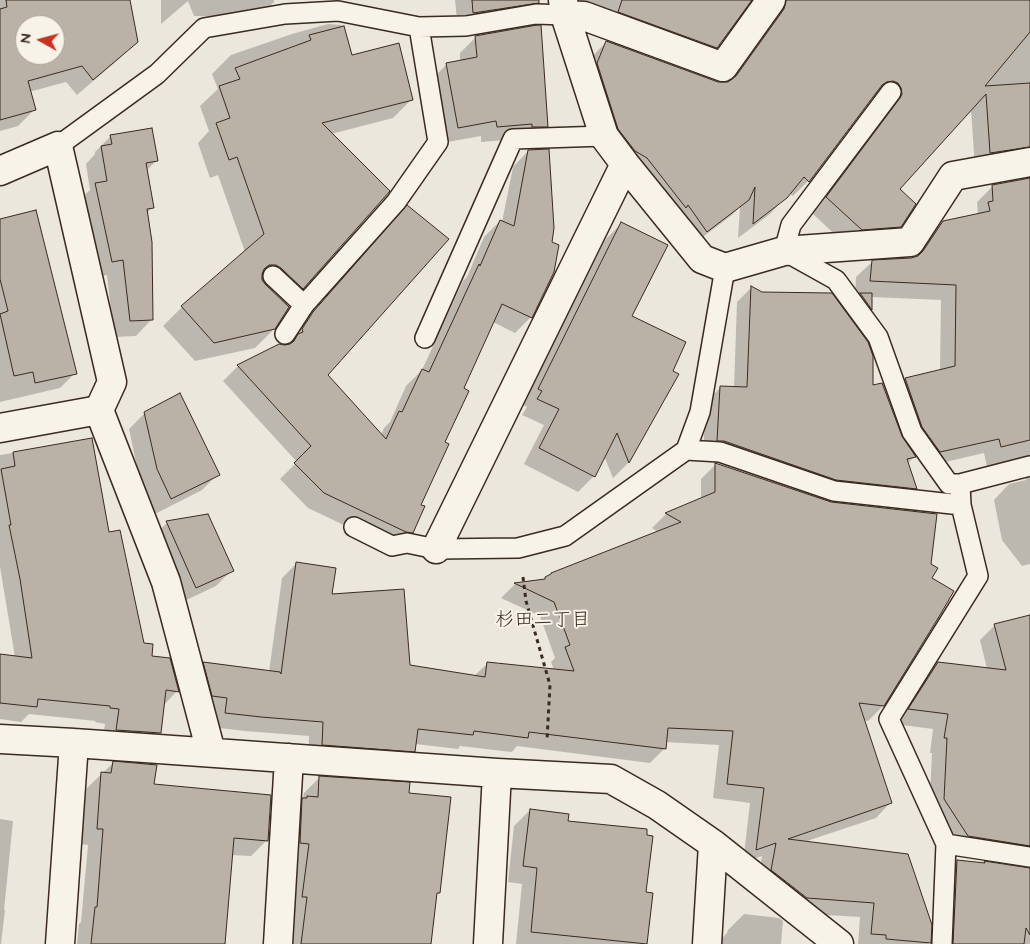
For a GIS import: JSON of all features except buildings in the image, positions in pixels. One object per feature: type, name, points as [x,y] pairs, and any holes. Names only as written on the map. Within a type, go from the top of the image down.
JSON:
[{"type":"street","points":[[564,8],[723,67],[771,0]]},
{"type":"street","points":[[564,8],[604,136],[702,259],[725,268],[784,251],[910,242],[953,176],[1030,162]]},
{"type":"street","points":[[0,171],[58,146],[112,382],[99,410],[166,582],[211,752]]},
{"type":"street","points":[[436,549],[625,164]]},
{"type":"street","points":[[0,428],[99,410]]},
{"type":"street","points":[[0,739],[611,779],[657,805],[713,844],[839,944]]},
{"type":"street","points":[[60,944],[74,743]]},
{"type":"street","points":[[278,944],[289,758]]},
{"type":"street","points":[[488,944],[498,773]]},
{"type":"street","points":[[707,944],[713,844]]},
{"type":"lane","points":[[58,146],[157,74],[204,28],[285,14],[338,11],[418,27],[466,26],[564,8]]},
{"type":"lane","points":[[285,334],[304,306],[396,202],[438,142],[418,27]]},
{"type":"lane","points":[[891,92],[791,225],[784,251],[836,280],[878,337],[912,432],[949,484],[960,484],[1030,466]]},
{"type":"lane","points":[[425,338],[513,139],[604,136]]},
{"type":"lane","points":[[354,528],[392,546],[406,543],[436,549],[518,548],[565,536],[686,450],[700,412],[725,268]]},
{"type":"lane","points":[[274,276],[304,306]]},
{"type":"lane","points":[[686,450],[720,452],[834,491],[961,505]]},
{"type":"lane","points":[[942,944],[946,844],[889,719],[978,576],[961,505],[960,484]]},
{"type":"lane","points":[[946,844],[1030,857]]},
{"type":"path","points":[[518,548],[526,601],[550,684],[545,775]]},
{"type":"district","name":"杉田二丁目","points":[[543,621]]}]
